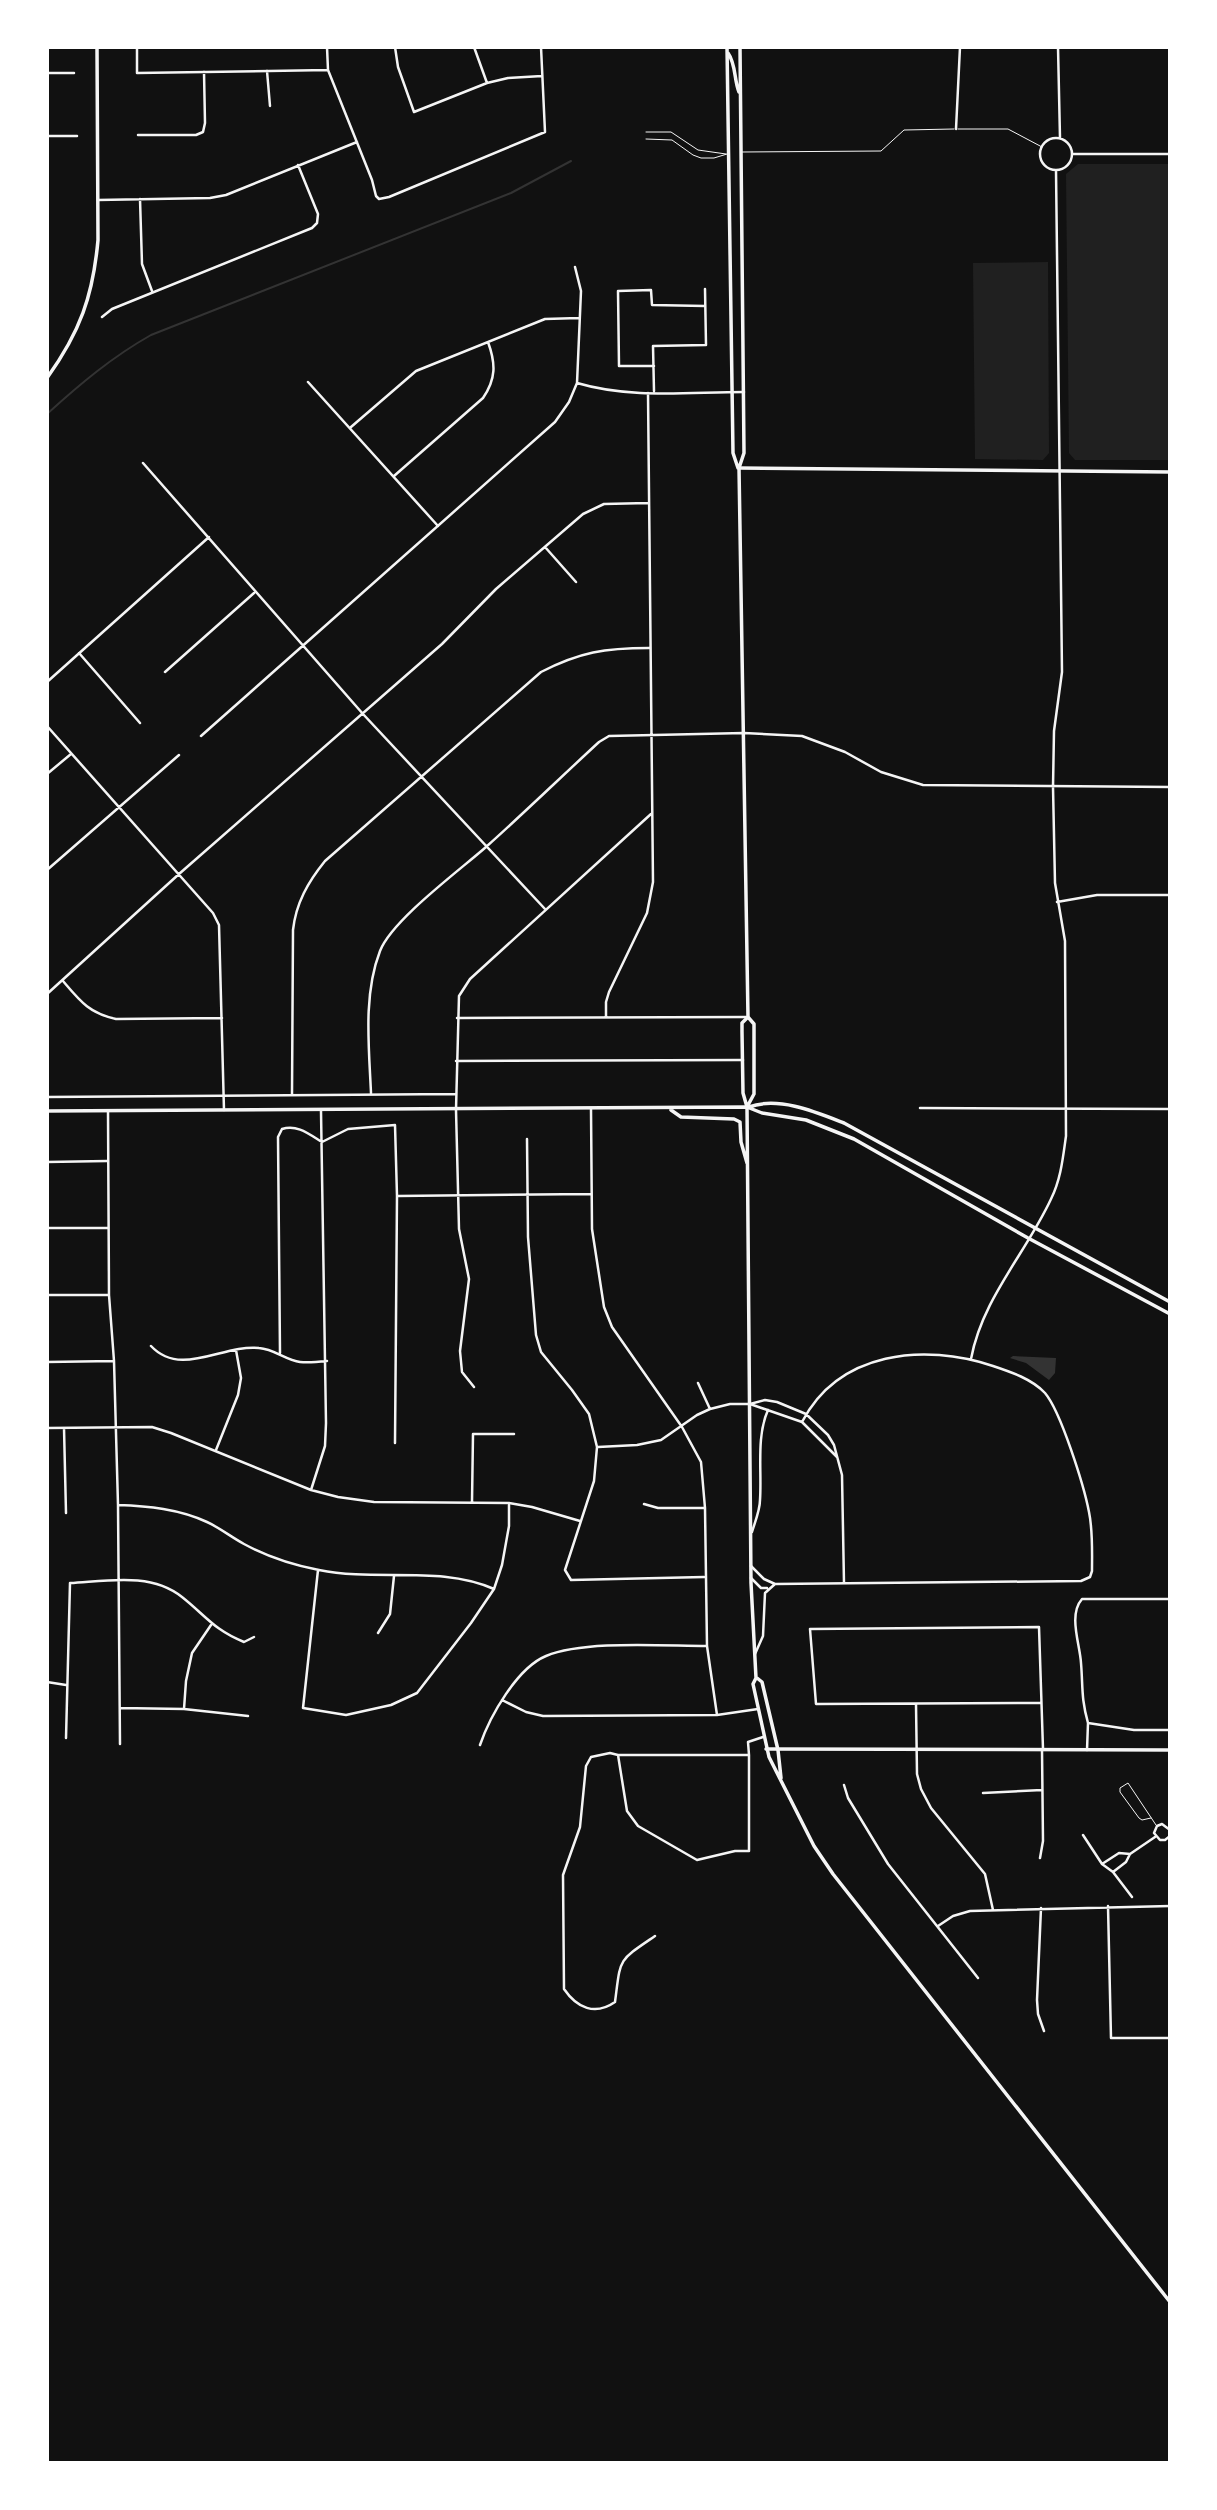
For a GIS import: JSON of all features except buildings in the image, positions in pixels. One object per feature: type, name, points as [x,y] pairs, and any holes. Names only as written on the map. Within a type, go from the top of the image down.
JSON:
[{"type":"main road","points":[[47,377],[59,361],[84,314],[91,293],[98,240],[97,47]]},
{"type":"main road","points":[[739,48],[744,392],[744,453],[739,468],[748,1017],[754,1024],[754,1094],[747,1107]]},
{"type":"main road","points":[[727,49],[733,60],[734,79],[740,98]]},
{"type":"main road","points":[[727,49],[733,453],[739,468]]},
{"type":"main road","points":[[739,468],[1170,472]]},
{"type":"main road","points":[[748,1017],[742,1024],[743,1093],[747,1107],[751,1578],[756,1678],[753,1684],[766,1749],[814,1846],[833,1874],[1170,2301]]},
{"type":"main road","points":[[47,1111],[669,1109],[747,1107],[759,1103],[785,1106],[818,1113],[853,1128],[1170,1302]]},
{"type":"main road","points":[[747,1107],[762,1113],[806,1120],[849,1137],[1170,1314]]},
{"type":"main road","points":[[669,1109],[681,1117],[734,1119],[740,1122],[741,1142],[748,1167]]},
{"type":"main road","points":[[849,1137],[853,1128]]},
{"type":"main road","points":[[756,1678],[762,1682],[778,1750],[781,1780]]},
{"type":"main road","points":[[766,1749],[1170,1750]]},
{"type":"street","points":[[137,47],[137,72],[328,70]]},
{"type":"street","points":[[327,47],[328,70],[379,199],[545,132],[541,47]]},
{"type":"street","points":[[395,47],[398,67],[414,112],[488,83],[508,78],[542,76]]},
{"type":"street","points":[[474,47],[488,83]]},
{"type":"street","points":[[956,129],[960,47]]},
{"type":"street","points":[[1058,47],[1060,138]]},
{"type":"street","points":[[267,71],[270,106]]},
{"type":"street","points":[[138,135],[196,135],[203,132],[204,72]]},
{"type":"street","points":[[47,74],[74,73]]},
{"type":"street","points":[[47,136],[77,136]]},
{"type":"street","points":[[1060,138],[1069,144],[1073,154],[1067,166],[1056,170],[1043,162],[1042,147],[1049,139],[1060,138]]},
{"type":"street","points":[[98,200],[210,198],[226,195],[357,142]]},
{"type":"street","points":[[1073,154],[1170,154]]},
{"type":"street","points":[[102,317],[112,309],[304,232],[317,223],[318,215],[298,165]]},
{"type":"street","points":[[971,1359],[988,1310],[1052,1198],[1059,1177],[1066,1136],[1065,941],[1057,902],[1053,787],[1054,731],[1062,672],[1056,170]]},
{"type":"street","points":[[140,199],[142,264],[153,292]]},
{"type":"street","points":[[201,736],[555,422],[569,402],[577,383],[581,291],[575,267]]},
{"type":"street","points":[[654,392],[653,346],[706,345],[705,289]]},
{"type":"street","points":[[654,366],[619,366],[618,291],[651,290],[652,305],[705,306]]},
{"type":"street","points":[[351,427],[416,371],[545,319],[580,318]]},
{"type":"street","points":[[394,476],[483,398],[491,386],[495,370],[488,342]]},
{"type":"street","points":[[308,382],[438,526]]},
{"type":"street","points":[[577,383],[604,391],[744,392]]},
{"type":"street","points":[[606,1017],[609,992],[648,913],[653,882],[648,393]]},
{"type":"street","points":[[143,463],[363,714],[545,909]]},
{"type":"street","points":[[47,994],[179,874],[442,644],[496,589],[583,514],[604,504],[648,503]]},
{"type":"street","points":[[47,682],[209,537]]},
{"type":"street","points":[[545,547],[576,582]]},
{"type":"street","points":[[165,671],[254,592]]},
{"type":"street","points":[[292,1095],[293,930],[298,904],[306,886],[326,861],[541,672],[562,661],[594,651],[649,648]]},
{"type":"street","points":[[79,653],[140,723]]},
{"type":"street","points":[[47,726],[213,913],[219,925],[224,1110]]},
{"type":"street","points":[[371,1093],[368,1019],[373,978],[381,948],[399,924],[418,906],[599,742],[609,736],[744,733],[802,736],[845,752],[881,772],[923,785],[1170,788]]},
{"type":"street","points":[[47,774],[71,754]]},
{"type":"street","points":[[47,870],[179,755]]},
{"type":"street","points":[[474,1387],[462,1372],[460,1351],[469,1279],[459,1230],[456,1110],[458,996],[470,979],[651,814]]},
{"type":"street","points":[[1057,902],[1097,895],[1170,895]]},
{"type":"street","points":[[63,981],[85,1006],[99,1016],[117,1020],[222,1018]]},
{"type":"street","points":[[457,1018],[748,1017]]},
{"type":"street","points":[[456,1061],[743,1060]]},
{"type":"street","points":[[47,1097],[456,1094]]},
{"type":"street","points":[[920,1108],[1170,1109]]},
{"type":"street","points":[[311,1490],[325,1446],[327,1361],[321,1109]]},
{"type":"street","points":[[591,1109],[592,1230],[601,1296],[607,1318],[682,1427],[701,1462],[705,1508],[707,1646],[717,1715]]},
{"type":"street","points":[[108,1111],[109,1295],[114,1361],[118,1505],[121,1744]]},
{"type":"street","points":[[322,1142],[348,1129],[368,1125],[395,1125],[395,1443]]},
{"type":"street","points":[[279,1353],[278,1137],[282,1129],[290,1126],[322,1142]]},
{"type":"street","points":[[527,1139],[528,1237],[541,1352],[589,1414],[597,1447],[594,1480],[565,1570],[571,1580],[706,1577]]},
{"type":"street","points":[[47,1161],[108,1161]]},
{"type":"street","points":[[397,1196],[591,1194]]},
{"type":"street","points":[[47,1228],[108,1228]]},
{"type":"street","points":[[47,1295],[109,1295]]},
{"type":"street","points":[[151,1346],[161,1356],[191,1361],[236,1350],[258,1348],[299,1362],[327,1361]]},
{"type":"street","points":[[215,1450],[238,1395],[241,1378],[236,1350]]},
{"type":"street","points":[[751,1566],[764,1579],[775,1584],[1081,1581],[1090,1577],[1090,1514],[1052,1404],[1032,1382],[971,1359],[936,1355],[883,1358],[845,1376],[832,1386],[802,1422]]},
{"type":"street","points":[[47,1362],[114,1361]]},
{"type":"street","points":[[698,1383],[710,1409]]},
{"type":"street","points":[[597,1447],[652,1442],[710,1409],[730,1404],[777,1402],[806,1414],[828,1435],[834,1445],[842,1475],[844,1583]]},
{"type":"street","points":[[750,1404],[802,1422],[837,1457]]},
{"type":"street","points":[[751,1535],[760,1503],[762,1438],[768,1410]]},
{"type":"street","points":[[47,1427],[152,1427],[311,1490],[338,1497],[374,1502],[509,1503],[580,1521]]},
{"type":"street","points":[[64,1427],[66,1513]]},
{"type":"street","points":[[472,1503],[473,1434],[514,1434]]},
{"type":"street","points":[[318,1570],[303,1708],[346,1715],[391,1705],[417,1693],[471,1623],[494,1588],[502,1565],[509,1526],[509,1503]]},
{"type":"street","points":[[644,1504],[658,1508],[705,1508]]},
{"type":"street","points":[[118,1505],[156,1508],[188,1515],[280,1560],[318,1570],[351,1576],[458,1577],[494,1588]]},
{"type":"street","points":[[378,1633],[390,1614],[394,1576]]},
{"type":"street","points":[[751,1578],[761,1588],[775,1584]]},
{"type":"street","points":[[66,1738],[70,1583],[146,1580],[180,1595],[211,1625],[226,1634],[244,1642],[254,1637]]},
{"type":"street","points":[[754,1657],[763,1636],[767,1588]]},
{"type":"street","points":[[1087,1749],[1088,1723],[1081,1699],[1082,1662],[1077,1639],[1077,1605],[1082,1599],[1170,1598]]},
{"type":"street","points":[[184,1709],[192,1653],[211,1625]]},
{"type":"street","points":[[1040,1703],[816,1704],[810,1629],[1039,1627],[1043,1841],[1040,1858]]},
{"type":"street","points":[[480,1745],[488,1722],[502,1700],[526,1670],[543,1657],[567,1649],[707,1646]]},
{"type":"street","points":[[47,1682],[66,1685]]},
{"type":"street","points":[[502,1700],[526,1712],[543,1716],[717,1715],[758,1709]]},
{"type":"street","points":[[916,1704],[917,1774],[921,1789],[931,1808],[985,1874],[993,1910]]},
{"type":"street","points":[[120,1708],[184,1709],[248,1716]]},
{"type":"street","points":[[1088,1723],[1134,1730],[1170,1730]]},
{"type":"street","points":[[618,1755],[627,1811],[638,1826],[697,1860],[735,1851],[750,1851],[749,1740],[763,1737]]},
{"type":"street","points":[[655,1936],[626,1956],[619,1967],[615,2002],[606,2008],[587,2010],[571,2000],[564,1989],[563,1875],[580,1827],[586,1766],[591,1757],[610,1753],[749,1755]]},
{"type":"street","points":[[844,1785],[848,1798],[888,1864],[978,1978]]},
{"type":"street","points":[[983,1793],[1042,1790]]},
{"type":"street","points":[[1155,1837],[1157,1826],[1162,1824],[1169,1828]]},
{"type":"street","points":[[1083,1835],[1102,1864],[1113,1871],[1132,1897]]},
{"type":"street","points":[[1155,1837],[1162,1841],[1169,1839]]},
{"type":"street","points":[[1113,1871],[1126,1862],[1130,1854],[1155,1837]]},
{"type":"street","points":[[1102,1864],[1119,1853],[1130,1854]]},
{"type":"street","points":[[1108,1906],[1111,2038],[1170,2038]]},
{"type":"street","points":[[938,1926],[953,1916],[970,1911],[1170,1906]]},
{"type":"street","points":[[1041,1908],[1037,2000],[1038,2014],[1044,2031]]},
{"type":"lane","points":[[741,152],[881,151],[904,130],[956,129],[1008,129],[1042,147]]},
{"type":"lane","points":[[646,132],[673,133],[698,150],[728,154]]},
{"type":"lane","points":[[646,139],[672,140],[701,158],[728,154]]},
{"type":"lane","points":[[1151,1818],[1139,1818],[1120,1792],[1120,1788],[1128,1783],[1157,1826]]},
{"type":"shaded area","points":[[1078,164],[1170,164],[1170,460],[1075,460],[1069,453],[1066,174]]},
{"type":"shaded area","points":[[1048,262],[1049,453],[1043,460],[975,459],[973,263]]},
{"type":"shaded area","points":[[1010,1358],[1056,1358],[1055,1373],[1049,1380],[1026,1363]]},
{"type":"waterway","points":[[47,414],[97,371],[151,335],[511,193],[571,161]]}]
